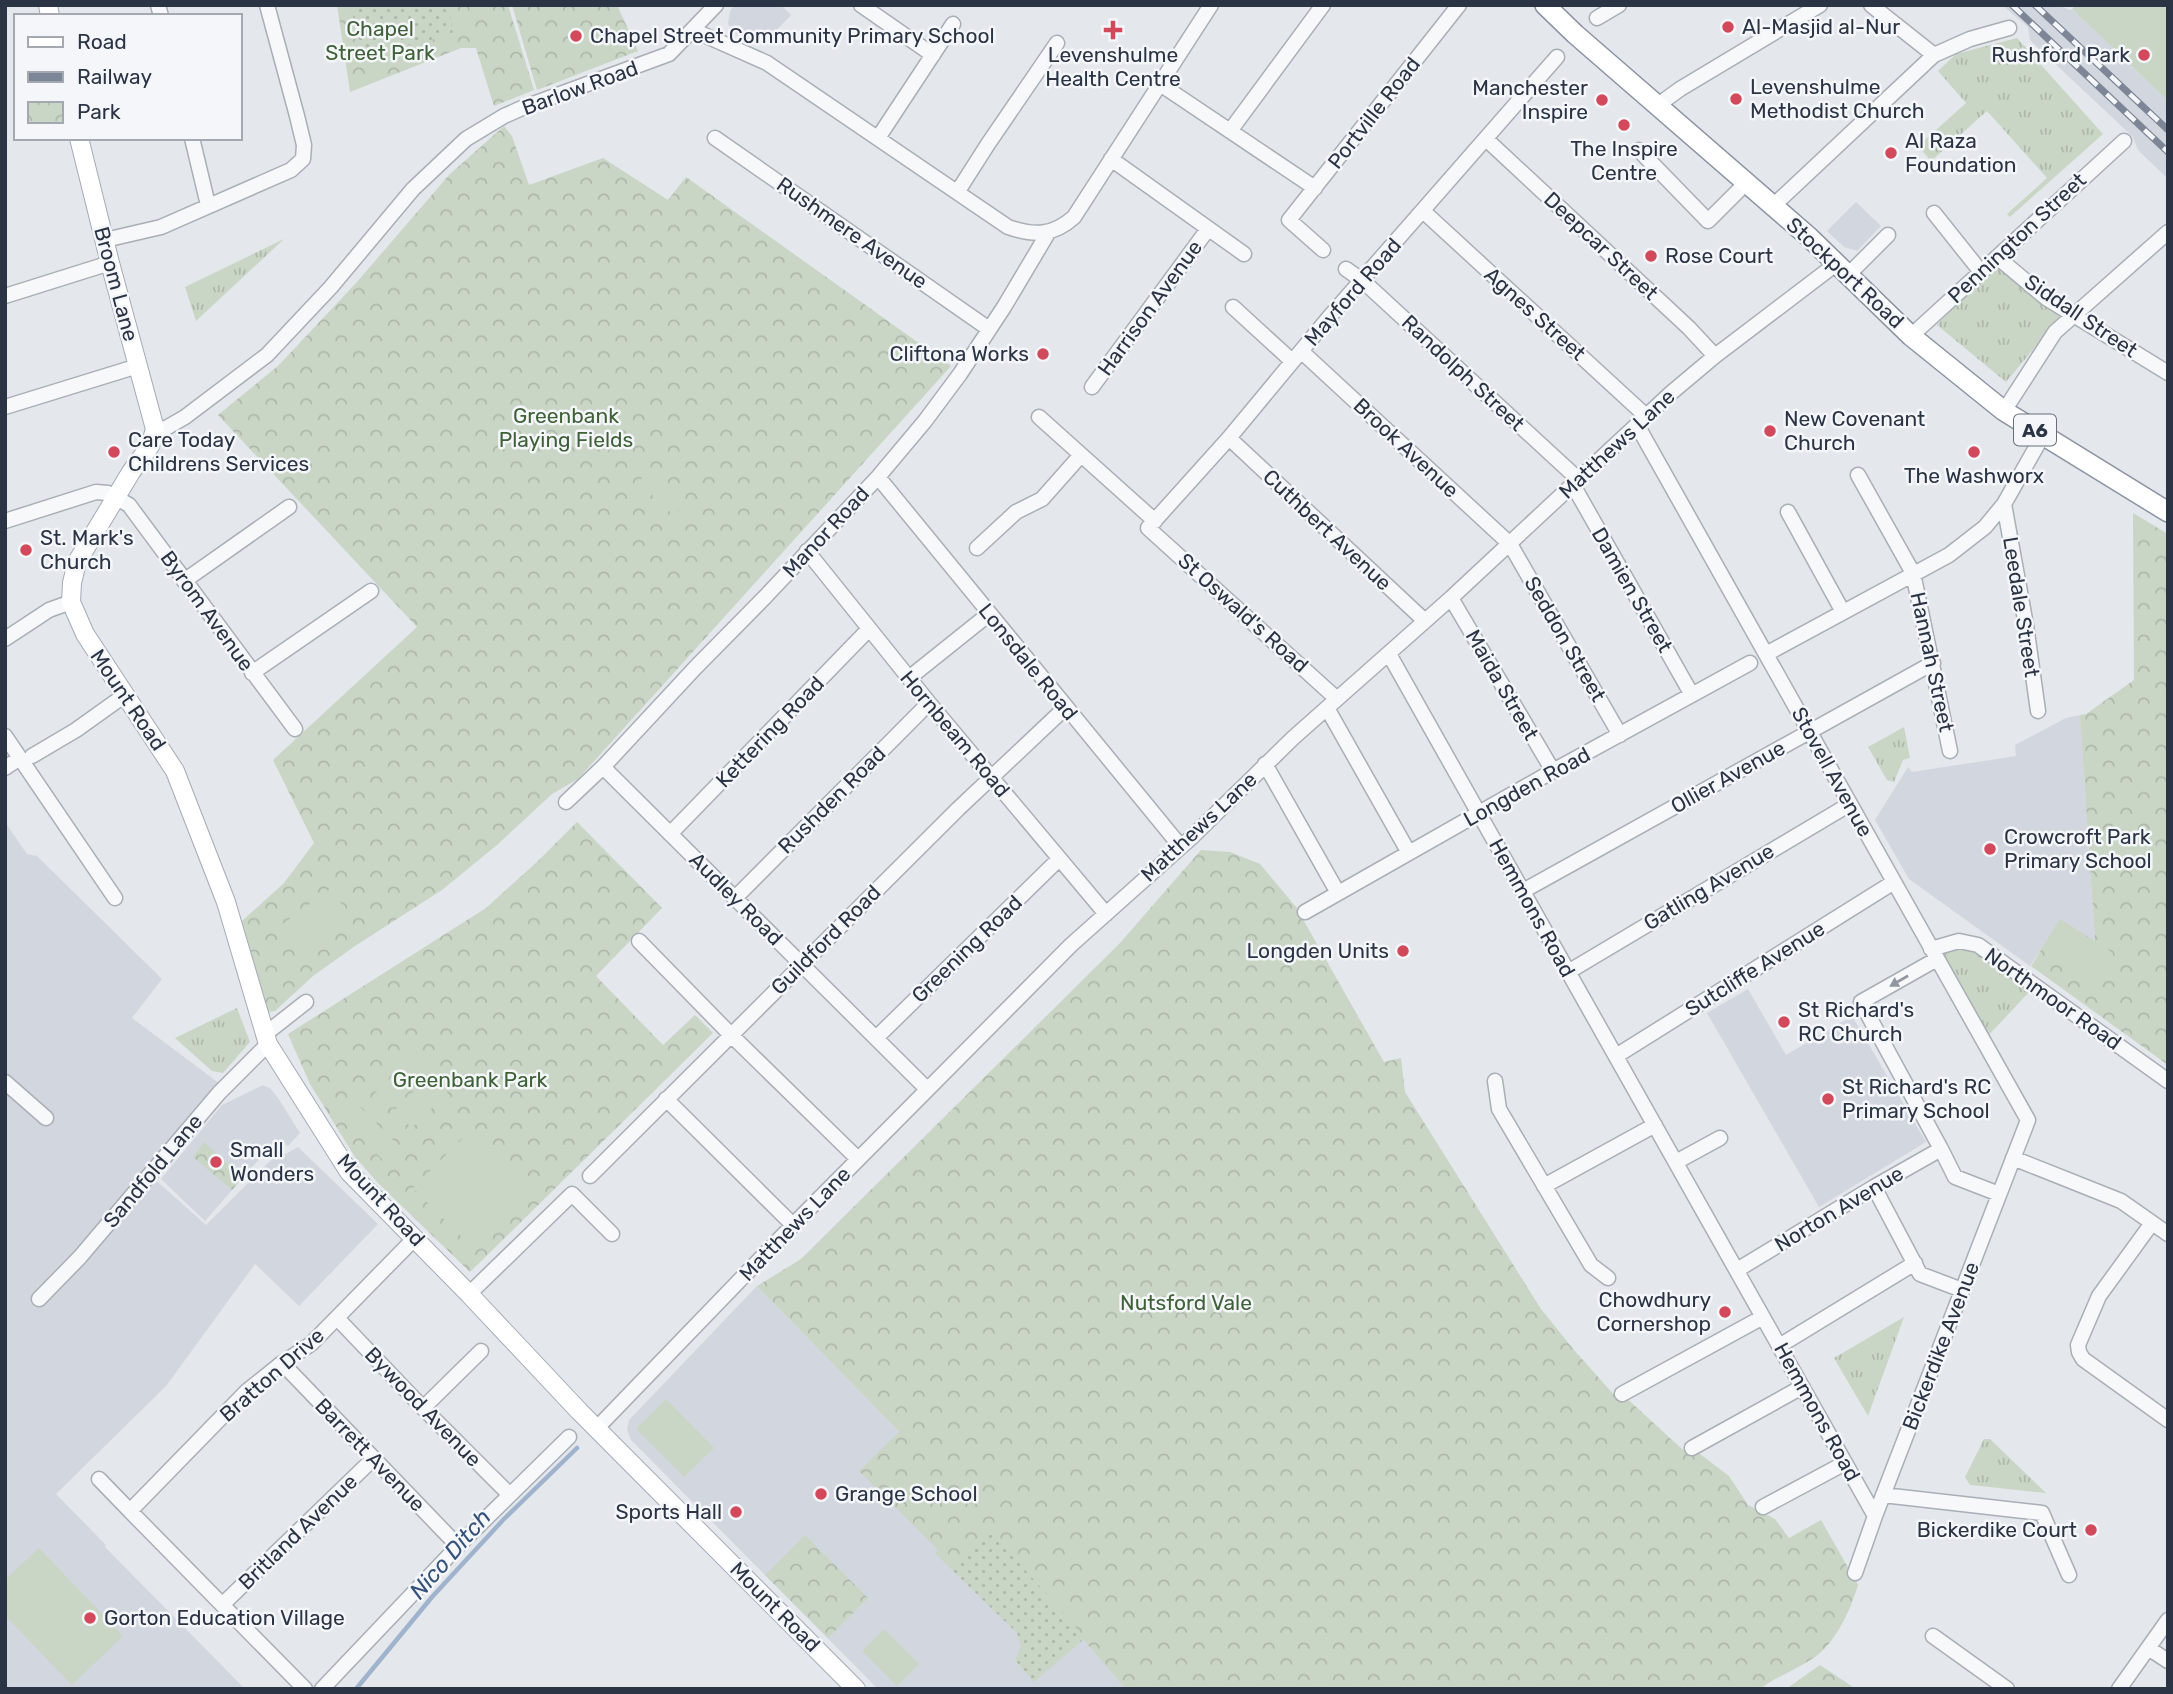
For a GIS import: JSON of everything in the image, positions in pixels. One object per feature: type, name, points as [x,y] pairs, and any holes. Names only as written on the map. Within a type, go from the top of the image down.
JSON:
[{"type":"highway","name":"Stockport Road","points":[[1545,5],[1773,206],[1912,336],[2004,411],[2168,512]]},
{"type":"main road","name":"Broom Lane","points":[[80,140],[155,429]]},
{"type":"main road","points":[[71,602],[77,562],[150,446],[155,429]]},
{"type":"main road","name":"Mount Road","points":[[71,602],[85,634],[175,771],[226,902],[266,1039],[349,1172],[597,1428],[856,1689]]},
{"type":"street","points":[[105,240],[161,227],[292,170],[303,159],[304,145],[267,5]]},
{"type":"street","name":"Barlow Road","points":[[155,429],[166,428],[185,417],[267,355],[331,287],[413,189],[466,139],[522,108],[668,54],[716,5]]},
{"type":"street","points":[[861,5],[933,55]]},
{"type":"street","points":[[693,30],[767,63],[958,191],[1008,228],[1030,234],[1057,230],[1074,217],[1212,5]]},
{"type":"street","points":[[1230,131],[1323,5]]},
{"type":"street","name":"Portville Road","points":[[1323,250],[1289,220],[1459,5]]},
{"type":"street","points":[[1597,18],[1619,5]]},
{"type":"street","points":[[1871,5],[1934,55]]},
{"type":"street","points":[[1658,105],[1815,6]]},
{"type":"street","points":[[878,138],[954,24]]},
{"type":"street","points":[[1773,206],[1934,55],[1970,39],[2009,28]]},
{"type":"street","points":[[958,191],[1057,43]]},
{"type":"street","name":"Mayford Road","points":[[1152,524],[1557,57]]},
{"type":"street","points":[[1160,83],[1315,188]]},
{"type":"street","name":"Rushmere Avenue","points":[[715,138],[989,329]]},
{"type":"street","name":"Deepcar Street","points":[[1486,139],[1689,328],[1715,356]]},
{"type":"street","points":[[192,140],[208,205]]},
{"type":"street","name":"Pennington Street","points":[[1912,336],[2124,141]]},
{"type":"street","points":[[1639,150],[1708,221],[1746,183]]},
{"type":"street","points":[[1111,159],[1244,254]]},
{"type":"street","name":"Agnes Street","points":[[1423,211],[1642,420]]},
{"type":"street","points":[[1934,213],[1981,272]]},
{"type":"street","name":"Harrison Avenue","points":[[1092,387],[1208,229]]},
{"type":"street","points":[[2004,411],[2055,332],[2168,232]]},
{"type":"street","name":"Manor Road","points":[[566,802],[603,767],[878,477],[925,421],[989,329],[1048,233]]},
{"type":"street","name":"Matthews Lane","points":[[597,1428],[793,1225],[1071,945],[1181,847],[1265,764],[1715,356],[1888,235]]},
{"type":"street","name":"Siddall Street","points":[[1997,257],[2046,298],[2166,369]]},
{"type":"street","points":[[5,296],[110,263]]},
{"type":"street","name":"Randolph Street","points":[[1346,269],[1363,281],[1576,482]]},
{"type":"street","name":"Brook Avenue","points":[[1233,307],[1297,356],[1510,544]]},
{"type":"street","points":[[5,407],[138,366]]},
{"type":"street","name":"St Oswald's Road","points":[[1039,417],[1152,524],[1332,703],[1409,853]]},
{"type":"street","name":"Stovell Avenue","points":[[1642,420],[1766,654],[2028,1120]]},
{"type":"street","points":[[1766,654],[1961,547],[1985,527],[2004,503],[2043,435]]},
{"type":"street","name":"Cuthbert Avenue","points":[[1229,438],[1425,621]]},
{"type":"street","points":[[977,548],[1016,512],[1042,499],[1081,455]]},
{"type":"street","name":"Hannah Street","points":[[1858,475],[1913,573],[1950,751]]},
{"type":"street","name":"Lonsdale Road","points":[[878,477],[1181,847]]},
{"type":"street","name":"Damien Street","points":[[1576,482],[1692,695]]},
{"type":"street","points":[[5,521],[96,492],[116,497]]},
{"type":"street","name":"Byrom Avenue","points":[[116,497],[129,505],[295,729]]},
{"type":"street","name":"Leedale Street","points":[[2004,503],[2038,711]]},
{"type":"street","points":[[184,581],[289,507]]},
{"type":"street","points":[[1788,512],[1843,612]]},
{"type":"street","name":"Seddon Street","points":[[1510,544],[1619,735]]},
{"type":"street","name":"Hornbeam Road","points":[[807,551],[929,703],[1106,914]]},
{"type":"street","points":[[253,673],[372,591]]},
{"type":"street","name":"Maida Street","points":[[1451,598],[1553,771]]},
{"type":"street","points":[[5,639],[49,610],[71,602]]},
{"type":"street","points":[[909,678],[989,614]]},
{"type":"street","name":"Kettering Road","points":[[670,834],[869,629]]},
{"type":"street","name":"Hemmons Road","points":[[1389,654],[1875,1516]]},
{"type":"street","name":"Longden Road","points":[[1306,912],[1553,771],[1750,663]]},
{"type":"street","name":"Ollier Avenue","points":[[1523,891],[1933,663]]},
{"type":"street","points":[[5,768],[76,730],[125,695]]},
{"type":"street","name":"Rushden Road","points":[[735,898],[929,703]]},
{"type":"street","name":"Guildford Road","points":[[590,1176],[730,1034],[991,777],[1065,708]]},
{"type":"street","points":[[5,736],[26,757],[115,898]]},
{"type":"street","points":[[1265,764],[1338,893]]},
{"type":"street","name":"Audley Road","points":[[603,767],[927,1089]]},
{"type":"street","name":"Gatling Avenue","points":[[1568,972],[1850,804]]},
{"type":"street","name":"Greening Road","points":[[876,1038],[1059,859]]},
{"type":"street","name":"Sutcliffe Avenue","points":[[1616,1056],[1894,882]]},
{"type":"street","points":[[639,941],[858,1159]]},
{"type":"street","name":"Northmoor Road","points":[[1941,1149],[1861,1002],[1934,954],[1959,941],[1978,945],[2168,1081]]},
{"type":"street","points":[[266,1039],[306,1002]]},
{"type":"street","name":"Sandfold Lane","points":[[39,1298],[80,1257],[266,1039]]},
{"type":"street","points":[[1495,1081],[1499,1109],[1591,1265],[1608,1278]]},
{"type":"street","points":[[5,1082],[46,1118]]},
{"type":"street","points":[[666,1099],[793,1225]]},
{"type":"street","name":"Bickerdike Avenue","points":[[1856,1573],[1875,1516],[2028,1120]]},
{"type":"street","points":[[1544,1186],[1655,1125]]},
{"type":"street","points":[[1676,1162],[1720,1138]]},
{"type":"street","points":[[1941,1149],[1955,1177],[1999,1194]]},
{"type":"street","name":"Norton Avenue","points":[[1737,1270],[1874,1186],[1941,1149]]},
{"type":"street","points":[[2013,1158],[2122,1201],[2168,1234]]},
{"type":"street","points":[[1874,1186],[1920,1274],[1962,1290]]},
{"type":"street","points":[[469,1294],[572,1194],[612,1234]]},
{"type":"street","points":[[2152,1223],[2099,1296],[2078,1345],[2083,1359],[2168,1420]]},
{"type":"street","name":"Bratton Drive","points":[[130,1511],[247,1391],[282,1363],[311,1345],[415,1238]]},
{"type":"street","points":[[1779,1346],[1914,1263]]},
{"type":"street","points":[[1622,1394],[1763,1317]]},
{"type":"street","name":"Bywood Avenue","points":[[337,1318],[510,1495]]},
{"type":"street","points":[[423,1408],[481,1350]]},
{"type":"street","name":"Barrett Avenue","points":[[282,1363],[458,1546]]},
{"type":"street","points":[[1692,1448],[1802,1387]]},
{"type":"street","points":[[322,1689],[458,1546],[569,1437]]},
{"type":"street","name":"Britland Avenue","points":[[223,1604],[373,1459]]},
{"type":"street","points":[[1763,1507],[1845,1463]]},
{"type":"street","points":[[99,1479],[305,1689]]},
{"type":"street","points":[[1884,1495],[2042,1513],[2070,1575]]},
{"type":"street","points":[[2119,1689],[2168,1620]]},
{"type":"street","points":[[1933,1636],[2007,1689]]},
{"type":"street","points":[[2148,1648],[2168,1661]]},
{"type":"shaded area","points":[[735,5],[781,5],[791,15],[764,43],[738,36],[728,24],[730,11]]},
{"type":"shaded area","points":[[2002,5],[2058,5],[2072,9],[2168,101],[2168,179],[2138,150],[2133,137],[2030,40],[2028,27]]},
{"type":"shaded area","points":[[1856,202],[1881,226],[1857,251],[1844,247],[1827,231]]},
{"type":"shaded area","name":"Crowcroft Park Primary School","points":[[2080,715],[2095,942],[2060,920],[2030,966],[1909,879],[1875,820],[1908,767],[1912,772],[2016,756],[2015,745],[2066,718]]},
{"type":"shaded area","points":[[5,822],[27,854],[37,856],[162,979],[132,1018],[220,1084],[150,1175],[206,1225],[281,1150],[286,1154],[298,1147],[378,1224],[299,1306],[255,1264],[166,1386],[56,1494],[245,1689],[5,1689]]},
{"type":"shaded area","name":"St Richard's RC Primary School","points":[[1748,989],[1786,1055],[1852,1016],[1926,1142],[1819,1207],[1707,1013]]},
{"type":"shaded area","name":"Small Wonders","points":[[263,1085],[271,1089],[278,1098],[300,1133],[288,1146],[276,1140],[205,1221],[161,1179],[222,1105]]},
{"type":"shaded area","name":"Grange School","points":[[757,1286],[933,1467],[1126,1689],[878,1689],[631,1440],[627,1430],[629,1420]]},
{"type":"green space","name":"Chapel Street Park","points":[[337,5],[508,5],[534,90],[494,106],[476,48],[461,48],[350,92]]},
{"type":"green space","points":[[351,5],[449,5],[453,35],[360,56]]},
{"type":"green space","name":"Chapel Street Community Primary School","points":[[512,5],[617,5],[638,51],[537,90]]},
{"type":"green space","name":"Rushford Park","points":[[2076,5],[2168,5],[2168,101],[2072,9]]},
{"type":"green space","points":[[2017,38],[2103,134],[2010,217],[2007,214],[2047,178],[1987,111],[1931,161],[1918,146],[1966,103],[1938,71],[1956,54]]},
{"type":"green space","name":"Greenbank Playing Fields","points":[[504,126],[512,136],[529,185],[603,158],[668,200],[686,177],[951,366],[578,779],[552,794],[497,845],[442,890],[355,946],[313,976],[275,1011],[268,1012],[242,921],[284,883],[314,843],[273,760],[417,627],[218,415],[278,366],[357,282],[449,175]]},
{"type":"green space","points":[[284,239],[196,321],[185,287]]},
{"type":"green space","points":[[1994,266],[2061,316],[2006,382],[1937,325]]},
{"type":"green space","points":[[510,386],[514,391],[468,430],[464,425]]},
{"type":"green space","points":[[643,477],[686,518],[682,523],[638,482]]},
{"type":"green space","points":[[2133,513],[2168,534],[2168,1065],[2031,966],[2060,919],[2095,941],[2080,715],[2086,714],[2134,680]]},
{"type":"green space","points":[[1904,727],[1910,758],[1903,760],[1894,782],[1887,780],[1868,747]]},
{"type":"green space","name":"Greenbank Park","points":[[577,822],[662,908],[596,976],[663,1045],[695,1015],[713,1033],[470,1272],[378,1183],[355,1157],[310,1084],[288,1034],[486,908]]},
{"type":"green space","name":"Nutsford Vale","points":[[1201,850],[1230,852],[1260,864],[1296,907],[1384,1062],[1401,1058],[1405,1092],[1541,1309],[1616,1397],[1622,1394],[1683,1450],[1692,1448],[1729,1476],[1748,1505],[1775,1519],[1789,1538],[1821,1520],[1858,1585],[1841,1626],[1820,1653],[1760,1689],[1126,1689],[990,1531],[951,1569],[935,1553],[938,1550],[859,1471],[899,1432],[757,1286],[801,1259],[1120,943]]},
{"type":"green space","points":[[330,889],[350,915],[300,953],[280,926]]},
{"type":"green space","points":[[2060,919],[2113,953],[2093,983],[2041,949]]},
{"type":"green space","points":[[1959,941],[2035,986],[1983,1041],[1931,949]]},
{"type":"green space","points":[[237,1008],[250,1042],[223,1073],[212,1071],[175,1038]]},
{"type":"green space","points":[[412,1056],[428,1072],[392,1108],[375,1093]]},
{"type":"green space","points":[[431,1074],[448,1092],[412,1128],[394,1111]]},
{"type":"green space","points":[[357,1104],[399,1146],[384,1161],[342,1119]]},
{"type":"green space","points":[[471,1130],[530,1189],[472,1247],[413,1188]]},
{"type":"green space","points":[[204,1142],[243,1178],[232,1190],[193,1157]]},
{"type":"green space","points":[[1904,1317],[1868,1416],[1834,1358]]},
{"type":"green space","points":[[666,1399],[714,1448],[684,1477],[636,1429]]},
{"type":"green space","points":[[1984,1439],[1990,1439],[2046,1493],[1970,1485],[1965,1477]]},
{"type":"green space","points":[[990,1530],[1085,1638],[1034,1682],[1015,1660],[1021,1647],[1017,1633],[951,1569]]},
{"type":"green space","points":[[805,1535],[868,1598],[828,1638],[765,1575]]},
{"type":"green space","points":[[39,1548],[123,1636],[72,1685],[5,1616],[5,1580]]},
{"type":"green space","points":[[884,1629],[919,1664],[897,1686],[862,1651]]},
{"type":"green space","points":[[1820,1665],[1856,1689],[1786,1689]]},
{"type":"waterway","name":"Nico Ditch","points":[[356,1689],[432,1597],[503,1520],[577,1448]]},
{"type":"railway","points":[[2012,5],[2168,152]]},
{"type":"railway","points":[[2035,5],[2168,130]]},
{"type":"place","name":"Al-Masjid al-Nur","points":[[1728,27]]},
{"type":"place","name":"Levenshulme Health Centre","points":[[1113,30]]},
{"type":"place","name":"Chapel Street Community Primary School","points":[[576,36]]},
{"type":"place","name":"Rushford Park","points":[[2144,55]]},
{"type":"place","name":"Levenshulme Methodist Church","points":[[1736,99]]},
{"type":"place","name":"Manchester Inspire","points":[[1602,100]]},
{"type":"place","name":"The Inspire Centre","points":[[1624,125]]},
{"type":"place","name":"Al Raza Foundation","points":[[1891,153]]},
{"type":"place","name":"Rose Court","points":[[1651,256]]},
{"type":"place","name":"Cliftona Works","points":[[1043,354]]},
{"type":"place","name":"New Covenant Church","points":[[1770,431]]},
{"type":"place","name":"Care Today Childrens Services","points":[[114,452]]},
{"type":"place","name":"The Washworx","points":[[1974,452]]},
{"type":"place","name":"St. Mark's Church","points":[[26,550]]},
{"type":"place","name":"Crowcroft Park Primary School","points":[[1990,849]]},
{"type":"place","name":"Longden Units","points":[[1403,951]]},
{"type":"place","name":"St Richard's RC Church","points":[[1784,1022]]},
{"type":"place","name":"St Richard's RC Primary School","points":[[1828,1099]]},
{"type":"place","name":"Small Wonders","points":[[216,1162]]},
{"type":"place","name":"Chowdhury Cornershop","points":[[1725,1312]]},
{"type":"place","name":"Grange School","points":[[821,1494]]},
{"type":"place","name":"Sports Hall","points":[[736,1512]]},
{"type":"place","name":"Bickerdike Court","points":[[2091,1530]]},
{"type":"place","name":"Gorton Education Village","points":[[90,1618]]}]
